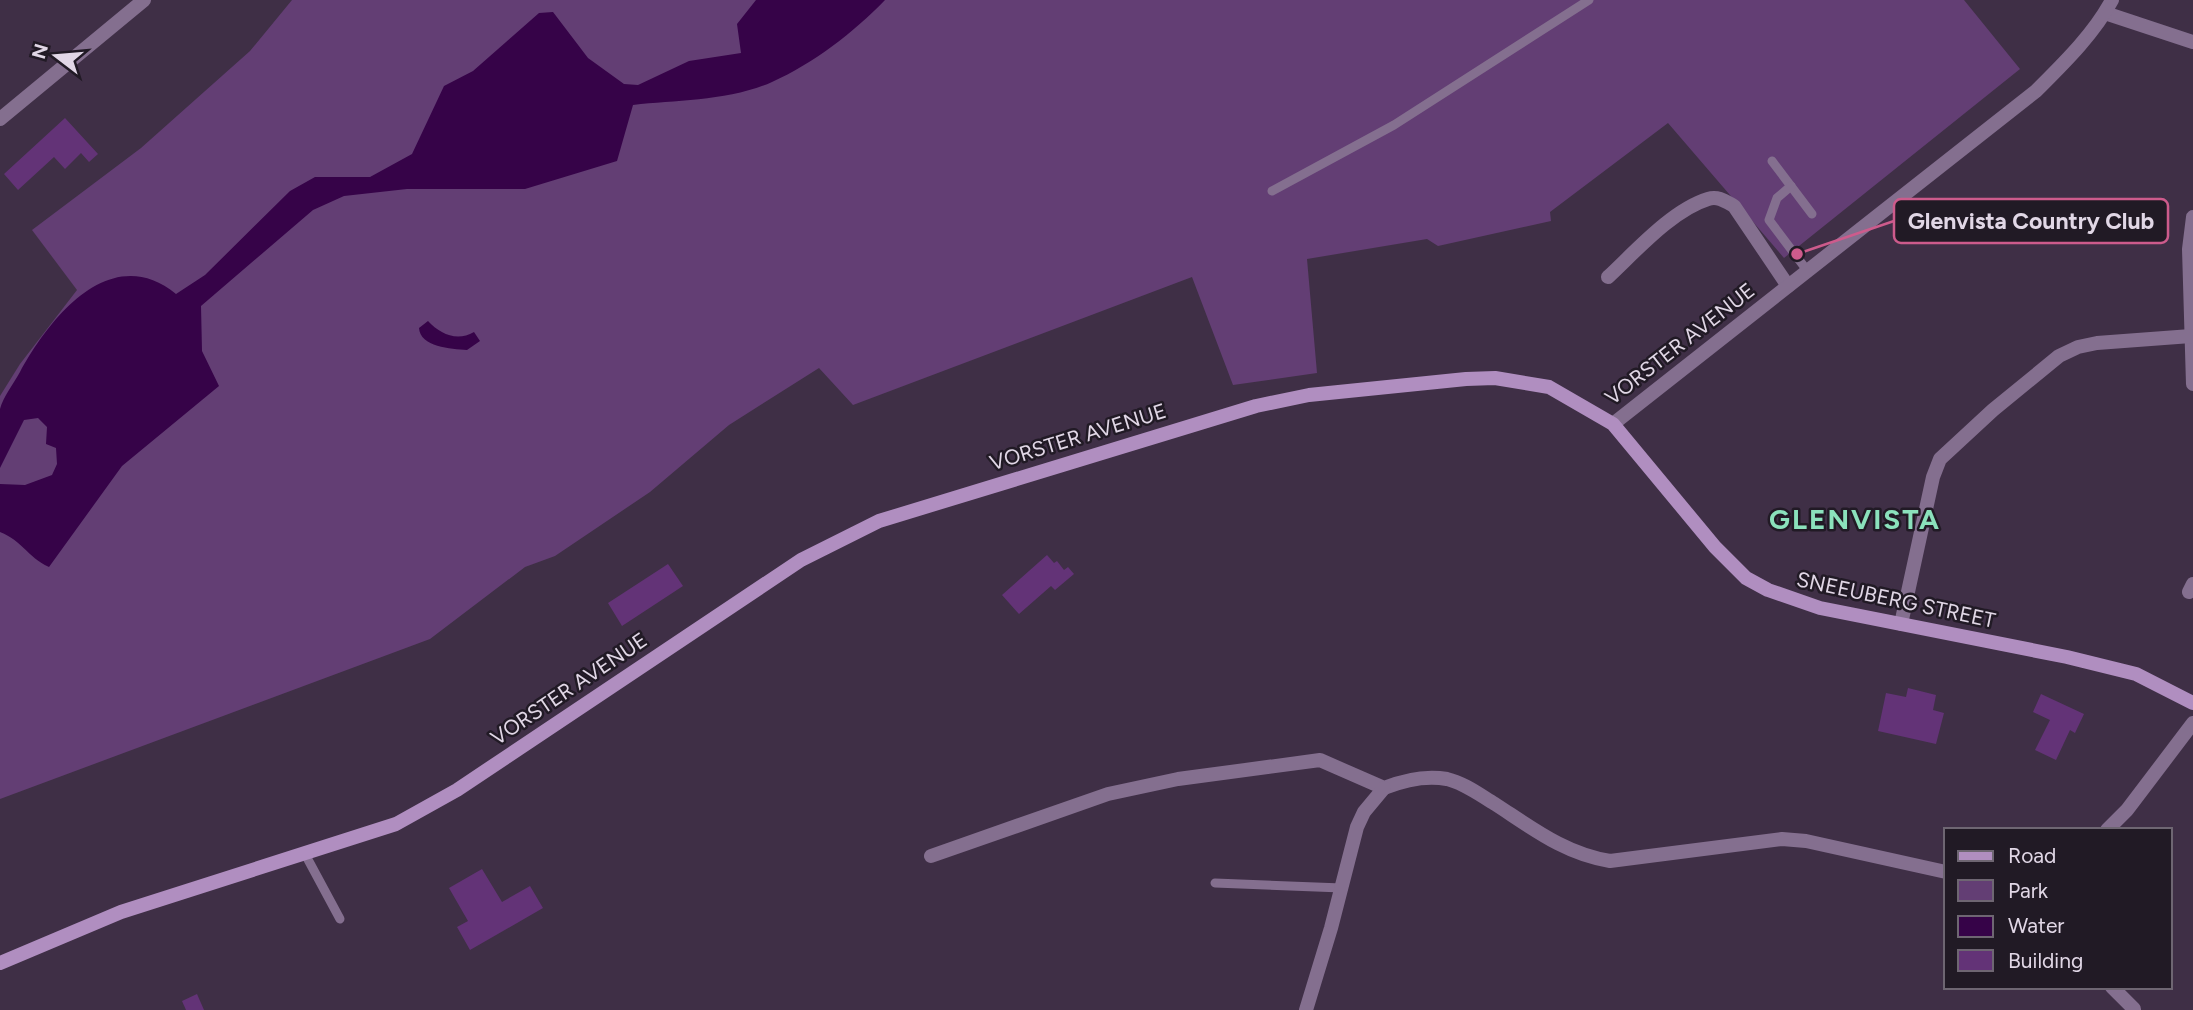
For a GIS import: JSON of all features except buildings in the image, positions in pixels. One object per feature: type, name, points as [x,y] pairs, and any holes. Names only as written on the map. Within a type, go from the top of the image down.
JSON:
[{"type":"main road","name":"VORSTER AVENUE","points":[[0,963],[121,912],[372,833],[421,812],[801,560],[869,526],[917,508],[1168,431],[1309,395],[1495,378],[1549,387],[1613,424]]},
{"type":"main road","name":"SNEEUBERG STREET","points":[[1613,424],[1715,547],[1746,578],[1780,596],[1820,608],[2067,657],[2136,674],[2193,703]]},
{"type":"street","points":[[0,119],[144,0]]},
{"type":"street","points":[[2108,7],[2193,42]]},
{"type":"street","name":"VORSTER AVENUE","points":[[1613,424],[1806,269],[2036,91],[2064,63],[2108,7]]},
{"type":"street","points":[[1608,278],[1653,235],[1680,215],[1709,198],[1720,198],[1734,206],[1788,286]]},
{"type":"street","points":[[2193,217],[2189,249],[2193,384]]},
{"type":"street","points":[[1901,624],[1933,477],[1948,449],[2059,356],[2078,347],[2191,336]]},
{"type":"street","points":[[2110,828],[2127,810],[2193,723]]},
{"type":"street","points":[[931,856],[1108,794],[1178,779],[1320,760],[1384,788]]},
{"type":"street","points":[[1306,1010],[1364,812],[1384,788],[1404,780],[1448,780],[1475,791],[1565,849],[1587,858],[1610,861],[1782,839],[1806,841],[1944,872]]},
{"type":"street","points":[[2114,989],[2134,1009]]},
{"type":"lane","points":[[1272,191],[1394,125],[1589,0]]},
{"type":"lane","points":[[1772,161],[1812,214]]},
{"type":"lane","points":[[1791,186],[1777,198],[1769,220],[1806,269]]},
{"type":"lane","points":[[304,854],[340,919]]},
{"type":"lane","points":[[1215,883],[1342,888]]},
{"type":"green space","points":[[292,0],[1964,0],[2020,69],[1784,258],[1668,123],[1550,212],[1551,221],[1438,246],[1427,239],[1307,259],[1317,373],[1233,385],[1192,277],[853,405],[819,368],[729,425],[650,492],[555,556],[525,567],[430,639],[0,799],[0,396],[20,364],[77,290],[32,230],[141,148],[250,51]]},
{"type":"water","points":[[756,0],[885,0],[832,46],[803,66],[772,82],[721,96],[633,105],[617,161],[525,189],[407,189],[344,196],[313,210],[201,306],[202,351],[219,386],[122,466],[49,567],[0,532],[0,484],[25,485],[52,475],[57,464],[56,448],[46,444],[47,427],[38,418],[24,420],[0,468],[1,404],[48,329],[65,309],[85,292],[106,281],[128,276],[152,280],[176,294],[205,275],[290,191],[315,177],[370,177],[412,154],[444,86],[473,71],[539,13],[553,12],[588,58],[624,84],[638,85],[689,61],[741,53],[737,24]]},
{"type":"water","points":[[428,321],[449,335],[461,336],[474,332],[480,341],[467,350],[437,346],[421,334],[419,328]]},
{"type":"place","name":"Glenvista Country Club","points":[[1797,254]]},
{"type":"district","name":"GLENVISTA","points":[[1855,519]]}]
